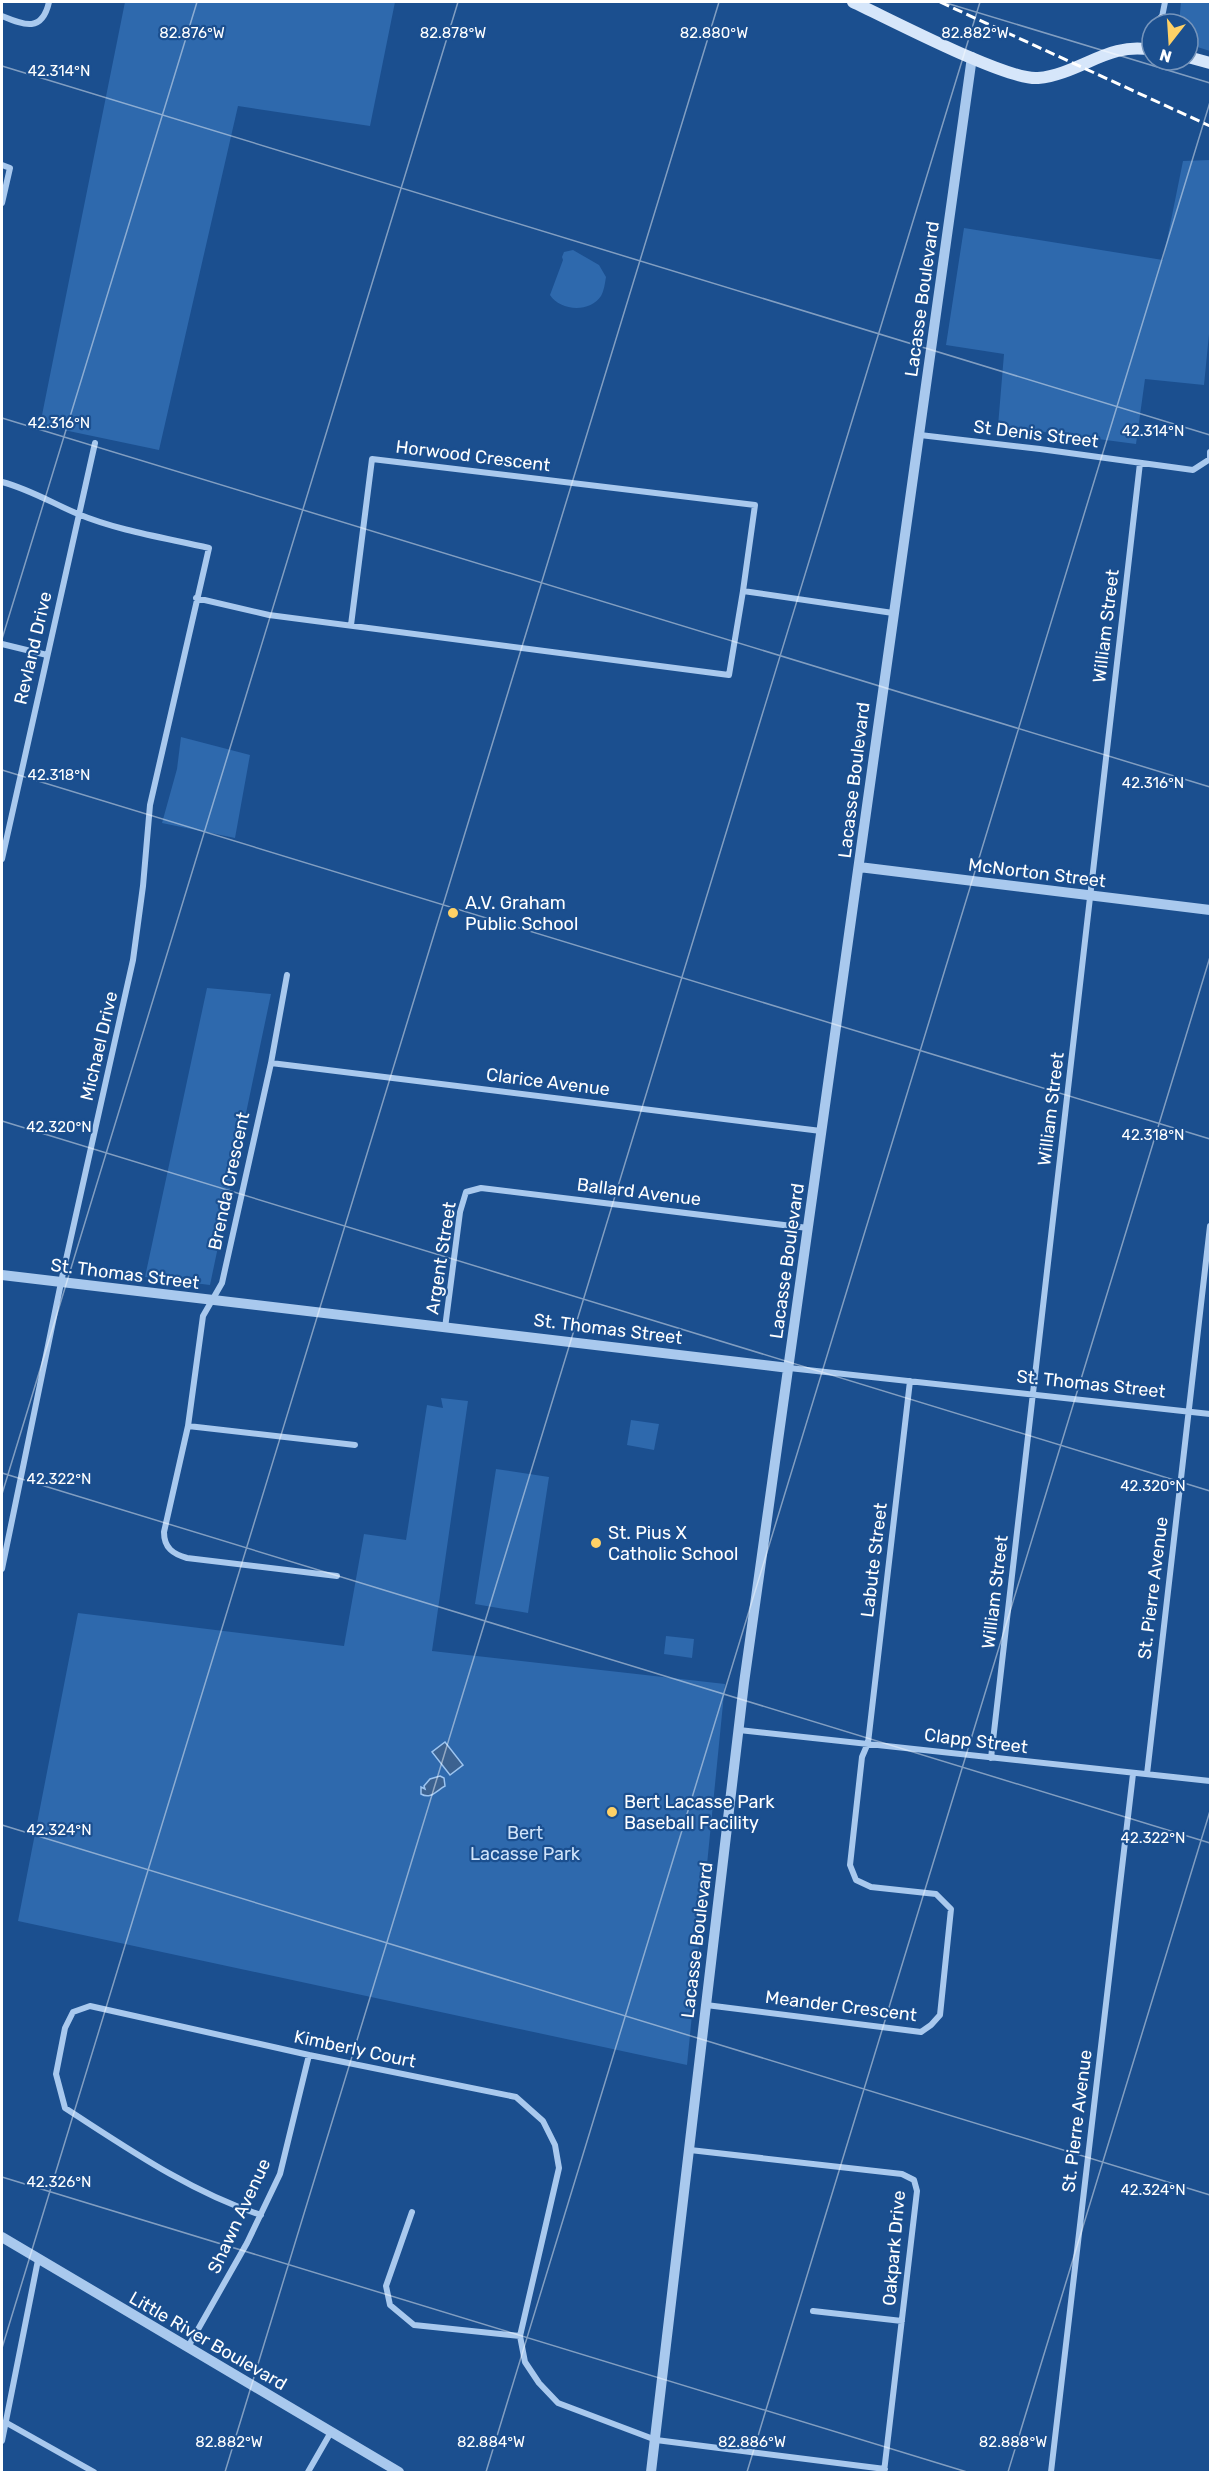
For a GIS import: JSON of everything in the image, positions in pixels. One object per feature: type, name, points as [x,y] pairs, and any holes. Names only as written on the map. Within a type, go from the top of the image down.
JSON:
[{"type":"main road","points":[[853,2],[1016,75],[1035,78],[1056,75],[1121,48],[1140,49]]},
{"type":"street","points":[[2,16],[25,25],[34,23],[42,18],[49,2]]},
{"type":"street","name":"Lacasse Boulevard","points":[[651,2472],[739,1730],[972,57]]},
{"type":"street","points":[[2,165],[10,168],[2,203]]},
{"type":"street","name":"St Denis Street","points":[[920,435],[1193,470],[1210,459],[1210,452]]},
{"type":"street","name":"Revland Drive","points":[[2,860],[95,444]]},
{"type":"street","name":"Horwood Crescent","points":[[372,459],[756,505],[743,591],[729,675],[351,625],[372,459]]},
{"type":"street","name":"William Street","points":[[991,1758],[1140,463]]},
{"type":"street","points":[[2,482],[26,489],[78,514]]},
{"type":"street","name":"Michael Drive","points":[[2,1569],[61,1283],[133,960],[143,886],[150,806],[209,548],[110,525],[78,514]]},
{"type":"street","points":[[743,591],[893,613]]},
{"type":"street","points":[[196,598],[268,615],[351,625]]},
{"type":"street","points":[[2,644],[47,655]]},
{"type":"street","name":"McNorton Street","points":[[859,867],[1210,910]]},
{"type":"street","name":"Brenda Crescent","points":[[287,975],[271,1063],[222,1283],[203,1316],[188,1426],[164,1532],[164,1542],[169,1549],[187,1558],[337,1576]]},
{"type":"street","name":"Clarice Avenue","points":[[271,1063],[821,1131]]},
{"type":"street","name":"Ballard Avenue","points":[[466,1192],[481,1188],[808,1228]]},
{"type":"street","name":"Argent Street","points":[[445,1328],[460,1212],[466,1192]]},
{"type":"street","name":"St. Pierre Avenue","points":[[1147,1774],[1210,1226]]},
{"type":"street","name":"St. Thomas Street","points":[[2,1275],[789,1368],[1210,1414]]},
{"type":"street","name":"Labute Street","points":[[868,1743],[910,1381]]},
{"type":"street","points":[[188,1426],[356,1445]]},
{"type":"street","name":"Clapp Street","points":[[739,1730],[1210,1780]]},
{"type":"street","name":"Meander Crescent","points":[[706,2005],[921,2032],[940,2015],[951,1908],[936,1894],[871,1887],[856,1880],[850,1865],[862,1757],[868,1743]]},
{"type":"street","name":"St. Pierre Avenue","points":[[1051,2472],[1133,1773]]},
{"type":"street","name":"Kimberly Court","points":[[261,2215],[203,2192],[120,2144],[65,2108],[56,2074],[65,2028],[73,2012],[90,2006],[309,2055],[516,2097],[543,2121],[555,2145],[559,2168],[520,2336],[525,2362],[539,2383],[558,2403],[656,2440],[884,2471]]},
{"type":"street","name":"Shawn Avenue","points":[[188,2347],[247,2243],[280,2174],[309,2055]]},
{"type":"street","name":"Oakpark Drive","points":[[690,2150],[902,2174],[914,2180],[917,2191],[884,2471]]},
{"type":"street","points":[[412,2212],[386,2286],[390,2305],[414,2325],[520,2336]]},
{"type":"street","name":"Little River Boulevard","points":[[2,2237],[399,2472]]},
{"type":"street","points":[[2,2441],[38,2260]]},
{"type":"street","points":[[813,2311],[902,2321]]},
{"type":"street","points":[[5,2422],[94,2472]]},
{"type":"street","points":[[308,2472],[331,2432]]},
{"type":"green space","points":[[125,2],[395,2],[370,126],[238,106],[159,450],[40,425]]},
{"type":"green space","points":[[1181,2],[1210,2],[1210,51],[1200,48],[1200,12],[1180,12]]},
{"type":"green space","points":[[1210,160],[1210,324],[1204,385],[1145,379],[1136,444],[998,426],[1004,354],[946,345],[964,228],[1163,260],[1183,161]]},
{"type":"green space","points":[[573,250],[599,265],[606,277],[604,289],[596,301],[590,305],[575,308],[561,304],[550,295],[564,252]]},
{"type":"green space","points":[[181,737],[250,755],[235,838],[162,823],[177,769]]},
{"type":"green space","points":[[207,988],[271,994],[210,1285],[145,1277]]},
{"type":"green space","name":"Bert Lacasse Park","points":[[441,1398],[468,1401],[432,1651],[725,1684],[687,2065],[18,1921],[78,1613],[344,1646],[364,1534],[406,1540],[427,1405],[443,1408]]},
{"type":"green space","points":[[631,1420],[659,1424],[654,1450],[627,1445]]},
{"type":"green space","points":[[496,1469],[549,1477],[528,1613],[475,1604]]},
{"type":"green space","points":[[666,1636],[694,1639],[692,1658],[664,1654]]},
{"type":"shaded area","points":[[445,1742],[463,1765],[450,1775],[432,1752]]},
{"type":"shaded area","points":[[440,1776],[444,1778],[445,1786],[428,1796],[421,1794],[421,1787],[425,1789],[424,1786],[430,1779]]},
{"type":"railway","points":[[940,2],[1210,126]]},
{"type":"place","name":"A.V. Graham Public School","points":[[453,913]]},
{"type":"place","name":"St. Pius X Catholic School","points":[[596,1543]]},
{"type":"place","name":"Bert Lacasse Park Baseball Facility","points":[[612,1812]]}]
